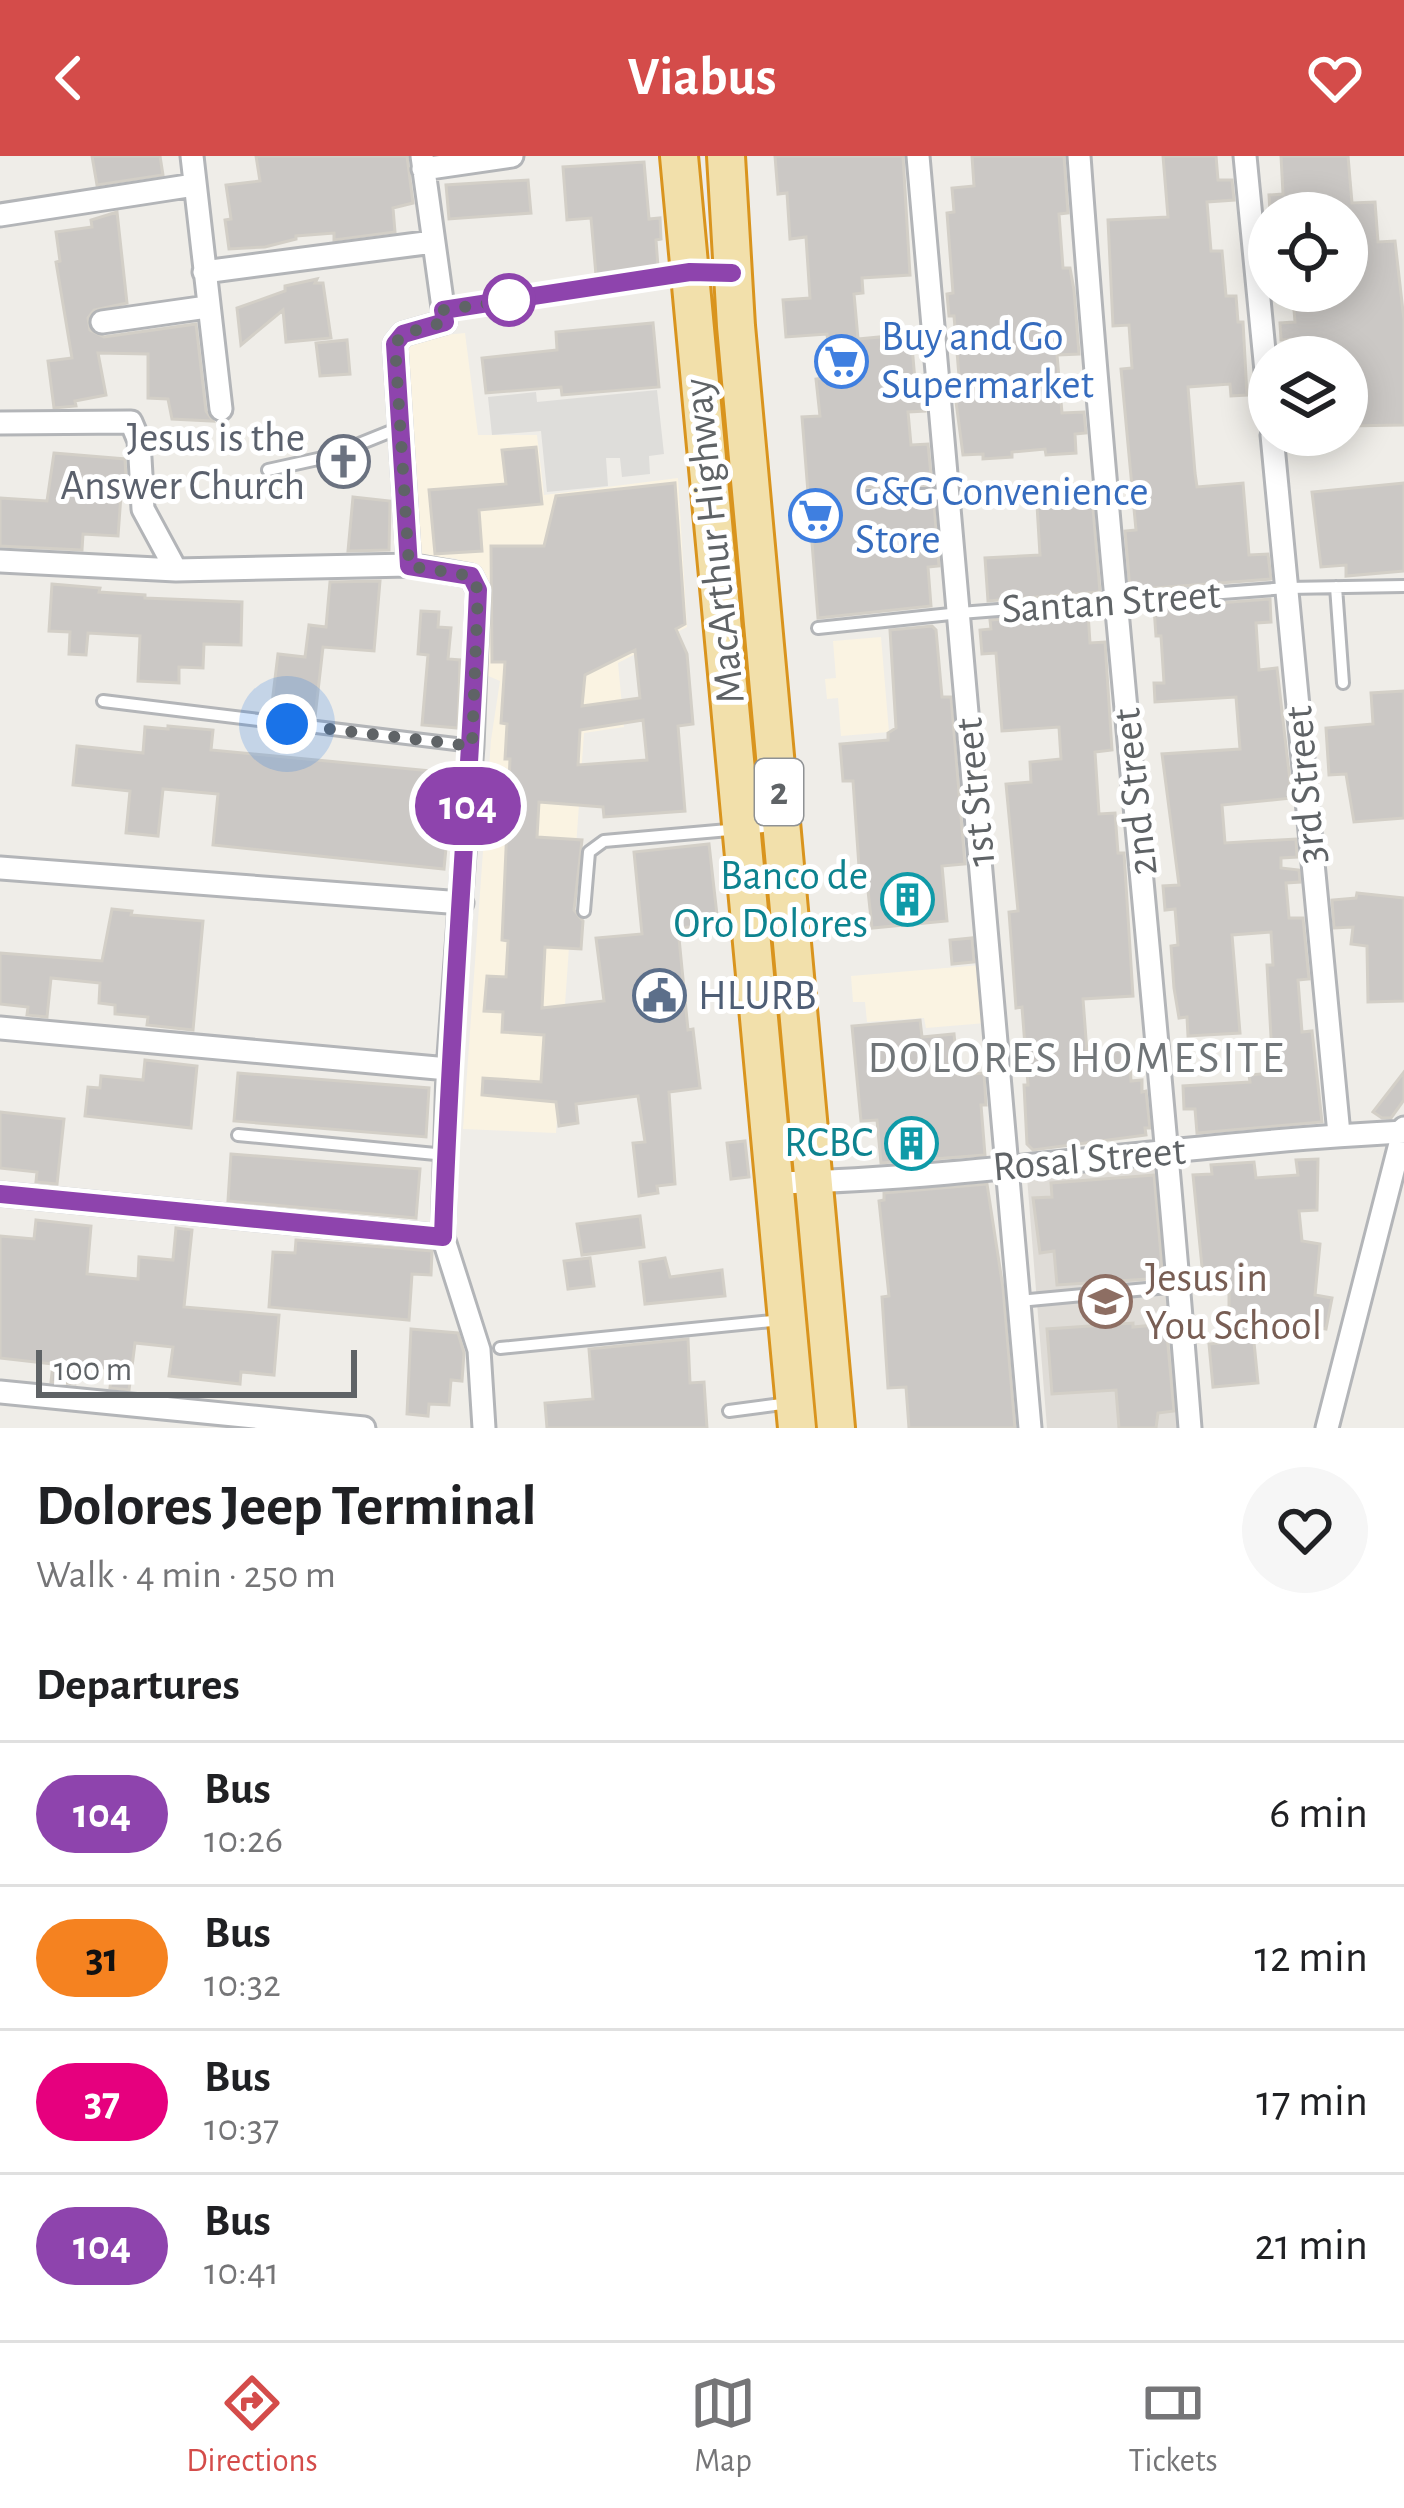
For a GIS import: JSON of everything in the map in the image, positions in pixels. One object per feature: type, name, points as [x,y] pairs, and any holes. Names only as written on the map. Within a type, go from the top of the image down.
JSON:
[{"type":"highway","name":"MacArthur Highway","points":[[679,156],[796,1415]]},
{"type":"highway","name":"MacArthur Highway","points":[[726,156],[732,273],[835,1413]]},
{"type":"street","points":[[192,156],[220,409]]},
{"type":"street","points":[[409,566],[395,344],[403,334],[445,322],[422,163],[512,156]]},
{"type":"street","name":"1st Street","points":[[918,156],[1030,1428]]},
{"type":"street","name":"2nd Street","points":[[1079,156],[1170,1154],[1190,1428]]},
{"type":"street","points":[[1246,156],[1263,336]]},
{"type":"street","points":[[0,215],[194,185]]},
{"type":"street","points":[[204,272],[433,242]]},
{"type":"street","points":[[102,322],[207,307]]},
{"type":"street","points":[[0,423],[131,422],[139,441],[143,508],[176,570]]},
{"type":"street","name":"3rd Street","points":[[1274,456],[1339,1134]]},
{"type":"street","points":[[0,561],[176,570],[409,566],[471,576],[478,590],[472,746],[448,1069],[443,1237],[489,1349],[484,1428]]},
{"type":"street","points":[[0,868],[462,903]]},
{"type":"street","points":[[0,1028],[448,1069]]},
{"type":"street","points":[[1327,1428],[1404,1131]]},
{"type":"street","name":"Rosal Street","points":[[774,1183],[1170,1154],[1404,1131]]},
{"type":"street","points":[[0,1194],[443,1237]]},
{"type":"street","points":[[0,1392],[364,1428]]},
{"type":"lane","points":[[443,310],[690,272],[732,273]]},
{"type":"lane","points":[[268,470],[327,457],[399,428]]},
{"type":"lane","points":[[868,497],[949,494]]},
{"type":"lane","name":"Santan Street","points":[[818,628],[1287,588],[1404,586]]},
{"type":"lane","points":[[1336,587],[1343,683]]},
{"type":"lane","points":[[103,701],[472,746]]},
{"type":"lane","points":[[584,911],[589,852],[604,841],[782,825]]},
{"type":"lane","points":[[238,1135],[446,1155]]},
{"type":"lane","points":[[1019,1300],[1179,1286]]},
{"type":"lane","points":[[489,1349],[827,1317]]},
{"type":"lane","points":[[729,1411],[835,1413]]},
{"type":"shaded area","points":[[465,333],[478,435],[537,435],[544,495],[678,478],[687,627],[618,663],[624,727],[584,733],[556,1133],[463,1129],[491,740],[500,681],[486,675],[473,571],[453,558],[414,556],[403,358],[406,345],[414,338]]},
{"type":"shaded area","points":[[657,390],[664,454],[649,456],[650,474],[622,477],[620,458],[606,458],[608,486],[547,492],[541,431],[492,435],[488,397],[536,392],[537,402]]},
{"type":"shaded area","points":[[881,637],[889,732],[841,736],[838,698],[827,699],[825,679],[836,678],[833,641]]},
{"type":"shaded area","points":[[981,965],[986,1023],[926,1028],[924,1018],[867,1022],[865,1002],[853,1002],[851,976]]},
{"type":"shaded area","name":"Jesus in You School","points":[[1164,1167],[1185,1428],[1047,1428],[1027,1177]]},
{"type":"building","points":[[92,156],[160,156],[163,175],[97,185]]},
{"type":"building","points":[[256,156],[407,156],[413,203],[393,208],[395,232],[334,240],[334,233],[296,236],[265,247],[229,249],[226,185],[260,181]]},
{"type":"building","points":[[775,156],[903,156],[910,275],[862,278],[863,293],[854,294],[858,339],[911,334],[915,381],[923,380],[925,411],[908,412],[911,445],[928,444],[932,485],[866,487],[857,499],[867,507],[934,504],[939,566],[928,567],[931,606],[818,618],[802,417],[820,416],[816,379],[832,377],[827,334],[786,337],[783,300],[810,298],[806,237],[790,239],[787,193],[778,194]]},
{"type":"building","points":[[972,156],[1064,156],[1068,213],[1059,214],[1063,268],[1070,268],[1079,354],[1057,355],[1062,413],[1084,412],[1086,433],[1075,434],[1076,453],[1046,455],[1045,449],[1012,452],[1012,457],[963,455],[953,379],[959,376],[954,316],[949,316],[947,294],[953,293],[947,213],[954,212],[952,188],[974,186]]},
{"type":"building","points":[[1163,156],[1216,156],[1218,180],[1232,180],[1234,200],[1207,202],[1211,251],[1222,251],[1226,296],[1236,296],[1238,322],[1243,322],[1247,395],[1231,396],[1230,384],[1188,387],[1195,473],[1197,487],[1243,483],[1249,555],[1268,554],[1271,579],[1130,590],[1125,531],[1136,530],[1121,369],[1132,368],[1129,325],[1113,326],[1108,220],[1168,217]]},
{"type":"building","points":[[1281,156],[1348,156],[1351,192],[1283,192]]},
{"type":"building","points":[[644,162],[649,219],[660,218],[658,267],[596,275],[591,218],[567,220],[563,167]]},
{"type":"building","points":[[528,180],[531,213],[449,219],[446,185]]},
{"type":"building","points":[[1368,202],[1375,202],[1378,242],[1395,241],[1404,320],[1404,425],[1368,426],[1368,336],[1281,336],[1280,323],[1295,322],[1294,312],[1368,312]]},
{"type":"building","points":[[117,212],[127,303],[94,310],[88,318],[90,330],[104,337],[196,324],[206,411],[213,421],[172,419],[168,399],[148,398],[148,354],[98,353],[106,395],[54,408],[48,361],[72,358],[56,262],[60,261],[56,232],[92,227],[91,220]]},
{"type":"building","points":[[317,279],[315,283],[323,283],[331,338],[286,342],[283,310],[241,345],[237,308],[285,291],[285,286]]},
{"type":"building","points":[[653,323],[659,387],[562,395],[561,387],[486,393],[482,358],[557,350],[556,332]]},
{"type":"building","points":[[347,340],[350,374],[320,376],[316,343]]},
{"type":"building","points":[[536,447],[542,504],[479,510],[482,551],[435,554],[429,490],[506,484],[502,450]]},
{"type":"building","points":[[54,453],[125,459],[127,495],[121,495],[118,536],[83,534],[82,550],[0,546],[0,498],[47,501]]},
{"type":"building","points":[[675,483],[685,624],[676,629],[687,654],[693,724],[678,726],[685,811],[604,817],[603,807],[539,802],[537,837],[582,840],[574,910],[583,921],[581,949],[545,947],[542,1008],[604,1001],[596,938],[642,934],[634,852],[709,844],[718,924],[678,928],[688,1030],[693,1029],[700,1088],[669,1092],[675,1184],[657,1186],[658,1193],[639,1196],[633,1143],[645,1142],[638,1096],[576,1104],[578,1123],[559,1126],[556,1102],[482,1095],[483,1078],[541,1082],[544,1035],[502,1032],[503,1012],[484,1011],[487,976],[506,977],[508,941],[502,940],[510,759],[505,759],[507,724],[501,723],[505,662],[492,662],[491,546],[544,546],[556,496]],"holes":[[[635,650],[640,698],[582,706],[585,675]],[[643,720],[647,760],[578,765],[580,730]]]},
{"type":"building","points":[[1404,483],[1404,571],[1346,576],[1346,565],[1321,567],[1312,492]]},
{"type":"building","points":[[1091,484],[1100,592],[988,601],[985,558],[1040,555],[1037,505],[1071,503],[1069,486]]},
{"type":"building","points":[[353,497],[390,501],[389,550],[348,551]]},
{"type":"building","points":[[380,581],[374,651],[323,647],[315,717],[271,712],[278,654],[305,657],[309,625],[326,627],[330,582]]},
{"type":"building","points":[[52,584],[145,598],[242,602],[241,645],[204,644],[203,668],[179,667],[179,683],[138,681],[140,636],[88,633],[86,655],[69,654],[70,632],[49,631]]},
{"type":"building","points":[[1270,599],[1271,622],[1256,623],[1259,670],[1277,668],[1292,798],[1222,805],[1225,843],[1296,839],[1297,857],[1281,858],[1281,868],[1299,870],[1300,882],[1286,883],[1289,918],[1303,918],[1309,979],[1298,980],[1302,1032],[1312,1031],[1322,1122],[1197,1133],[1195,1109],[1184,1109],[1183,1086],[1250,1082],[1249,1075],[1273,1073],[1267,965],[1273,965],[1271,932],[1232,935],[1240,1033],[1188,1036],[1187,1017],[1179,1018],[1174,988],[1175,909],[1165,910],[1163,886],[1179,885],[1162,754],[1240,749],[1236,697],[1155,702],[1154,683],[1164,683],[1154,608]]},
{"type":"building","points":[[421,611],[439,612],[438,627],[451,628],[448,659],[460,660],[458,728],[422,725],[428,655],[418,654]]},
{"type":"building","points":[[1088,613],[1090,643],[1105,642],[1112,750],[1095,752],[1099,814],[1115,813],[1118,853],[1124,853],[1133,996],[1083,999],[1087,1052],[1129,1048],[1131,1081],[1142,1080],[1150,1128],[1145,1128],[1146,1135],[1033,1150],[1027,1144],[1022,1007],[1016,1008],[1009,912],[1018,911],[1006,784],[1031,782],[1030,762],[1061,759],[1059,727],[1002,731],[996,653],[982,654],[980,630],[991,629],[990,620]]},
{"type":"building","points":[[932,626],[942,697],[951,697],[965,864],[942,866],[947,921],[872,928],[867,881],[860,881],[853,781],[843,781],[840,744],[888,740],[888,733],[896,728],[890,630]]},
{"type":"building","points":[[1404,691],[1404,818],[1354,822],[1346,774],[1329,775],[1326,728],[1373,724],[1371,693]]},
{"type":"building","points":[[145,727],[213,730],[211,750],[453,773],[444,869],[213,845],[218,794],[163,789],[158,836],[126,833],[130,791],[73,785],[77,746],[143,753]]},
{"type":"building","points":[[1357,893],[1404,898],[1404,1001],[1368,1002],[1367,946],[1351,944],[1353,927],[1334,928],[1332,900],[1356,898]]},
{"type":"building","points":[[112,909],[203,921],[193,1030],[147,1025],[148,1017],[115,1014],[115,1005],[99,1003],[100,983],[51,978],[47,1017],[27,1015],[28,1007],[0,1004],[0,953],[102,961]]},
{"type":"building","points":[[972,938],[974,962],[952,964],[950,940]]},
{"type":"building","points":[[920,1020],[922,1037],[954,1034],[958,1075],[984,1073],[985,1155],[881,1163],[877,1120],[861,1121],[852,1026]]},
{"type":"building","points":[[145,1060],[197,1066],[191,1128],[85,1116],[88,1087],[100,1088],[101,1076],[143,1080]]},
{"type":"building","points":[[1404,1072],[1404,1100],[1391,1118],[1382,1118],[1373,1112]]},
{"type":"building","points":[[238,1073],[429,1088],[426,1137],[234,1121]]},
{"type":"building","points":[[0,1112],[64,1119],[57,1184],[36,1182],[37,1172],[0,1168]]},
{"type":"building","points":[[745,1141],[749,1177],[731,1179],[727,1143]]},
{"type":"building","points":[[231,1154],[420,1169],[416,1218],[228,1201]]},
{"type":"building","points":[[1318,1159],[1317,1210],[1299,1211],[1302,1241],[1320,1244],[1315,1295],[1332,1298],[1326,1329],[1272,1320],[1273,1330],[1253,1332],[1258,1383],[1213,1387],[1209,1344],[1229,1342],[1229,1276],[1203,1277],[1193,1175],[1212,1174],[1211,1165],[1254,1162],[1256,1178],[1298,1175],[1296,1160]]},
{"type":"building","points":[[1154,1175],[1163,1278],[1057,1285],[1054,1251],[1040,1253],[1033,1198],[1052,1197],[1051,1183]]},
{"type":"building","points":[[987,1184],[1003,1288],[1015,1428],[909,1428],[906,1387],[888,1388],[882,1297],[889,1296],[879,1201],[884,1200],[884,1193]]},
{"type":"building","points":[[640,1216],[644,1247],[582,1255],[577,1224]]},
{"type":"building","points":[[36,1220],[91,1226],[87,1274],[138,1279],[139,1257],[173,1260],[176,1228],[192,1230],[184,1307],[279,1315],[274,1375],[241,1372],[240,1384],[169,1376],[173,1347],[135,1343],[129,1390],[110,1388],[112,1369],[77,1364],[75,1384],[51,1382],[53,1364],[0,1358],[0,1236],[34,1239]]},
{"type":"building","points":[[296,1240],[432,1251],[431,1275],[412,1274],[409,1320],[269,1307],[273,1252],[295,1253]]},
{"type":"building","points":[[590,1258],[594,1286],[568,1289],[564,1261]]},
{"type":"building","points":[[665,1258],[670,1277],[722,1270],[725,1296],[645,1304],[640,1262]]},
{"type":"building","points":[[1133,1323],[1133,1327],[1166,1324],[1174,1411],[1158,1413],[1156,1428],[1119,1428],[1116,1390],[1052,1394],[1047,1329]]},
{"type":"building","points":[[411,1329],[458,1333],[464,1353],[462,1381],[451,1380],[449,1405],[429,1404],[428,1416],[407,1414]]},
{"type":"building","points":[[688,1339],[690,1383],[704,1382],[707,1428],[547,1428],[545,1403],[593,1399],[589,1349]]},
{"type":"bus line","name":"104","points":[[0,1194],[443,1237],[448,1069],[472,746],[478,590],[471,576],[409,566],[395,344],[403,334],[445,322],[443,310],[690,272],[732,273]]},
{"type":"place","name":"Buy and Go Supermarket","points":[[842,361]]},
{"type":"place","name":"Jesus is the Answer Church","points":[[344,462]]},
{"type":"place","name":"G&G Convenience Store","points":[[816,516]]},
{"type":"place","name":"Banco de Oro Dolores","points":[[907,900]]},
{"type":"place","name":"HLURB","points":[[659,996]]},
{"type":"place","name":"RCBC","points":[[912,1143]]},
{"type":"place","name":"Jesus in You School","points":[[1106,1302]]},
{"type":"district","name":"DOLORES HOMESITE","points":[[1077,1058]]},
{"type":"route","points":[[287,724],[472,746],[478,590],[471,576],[409,566],[395,344],[403,334],[445,322],[443,310],[525,298],[509,300]]}]
